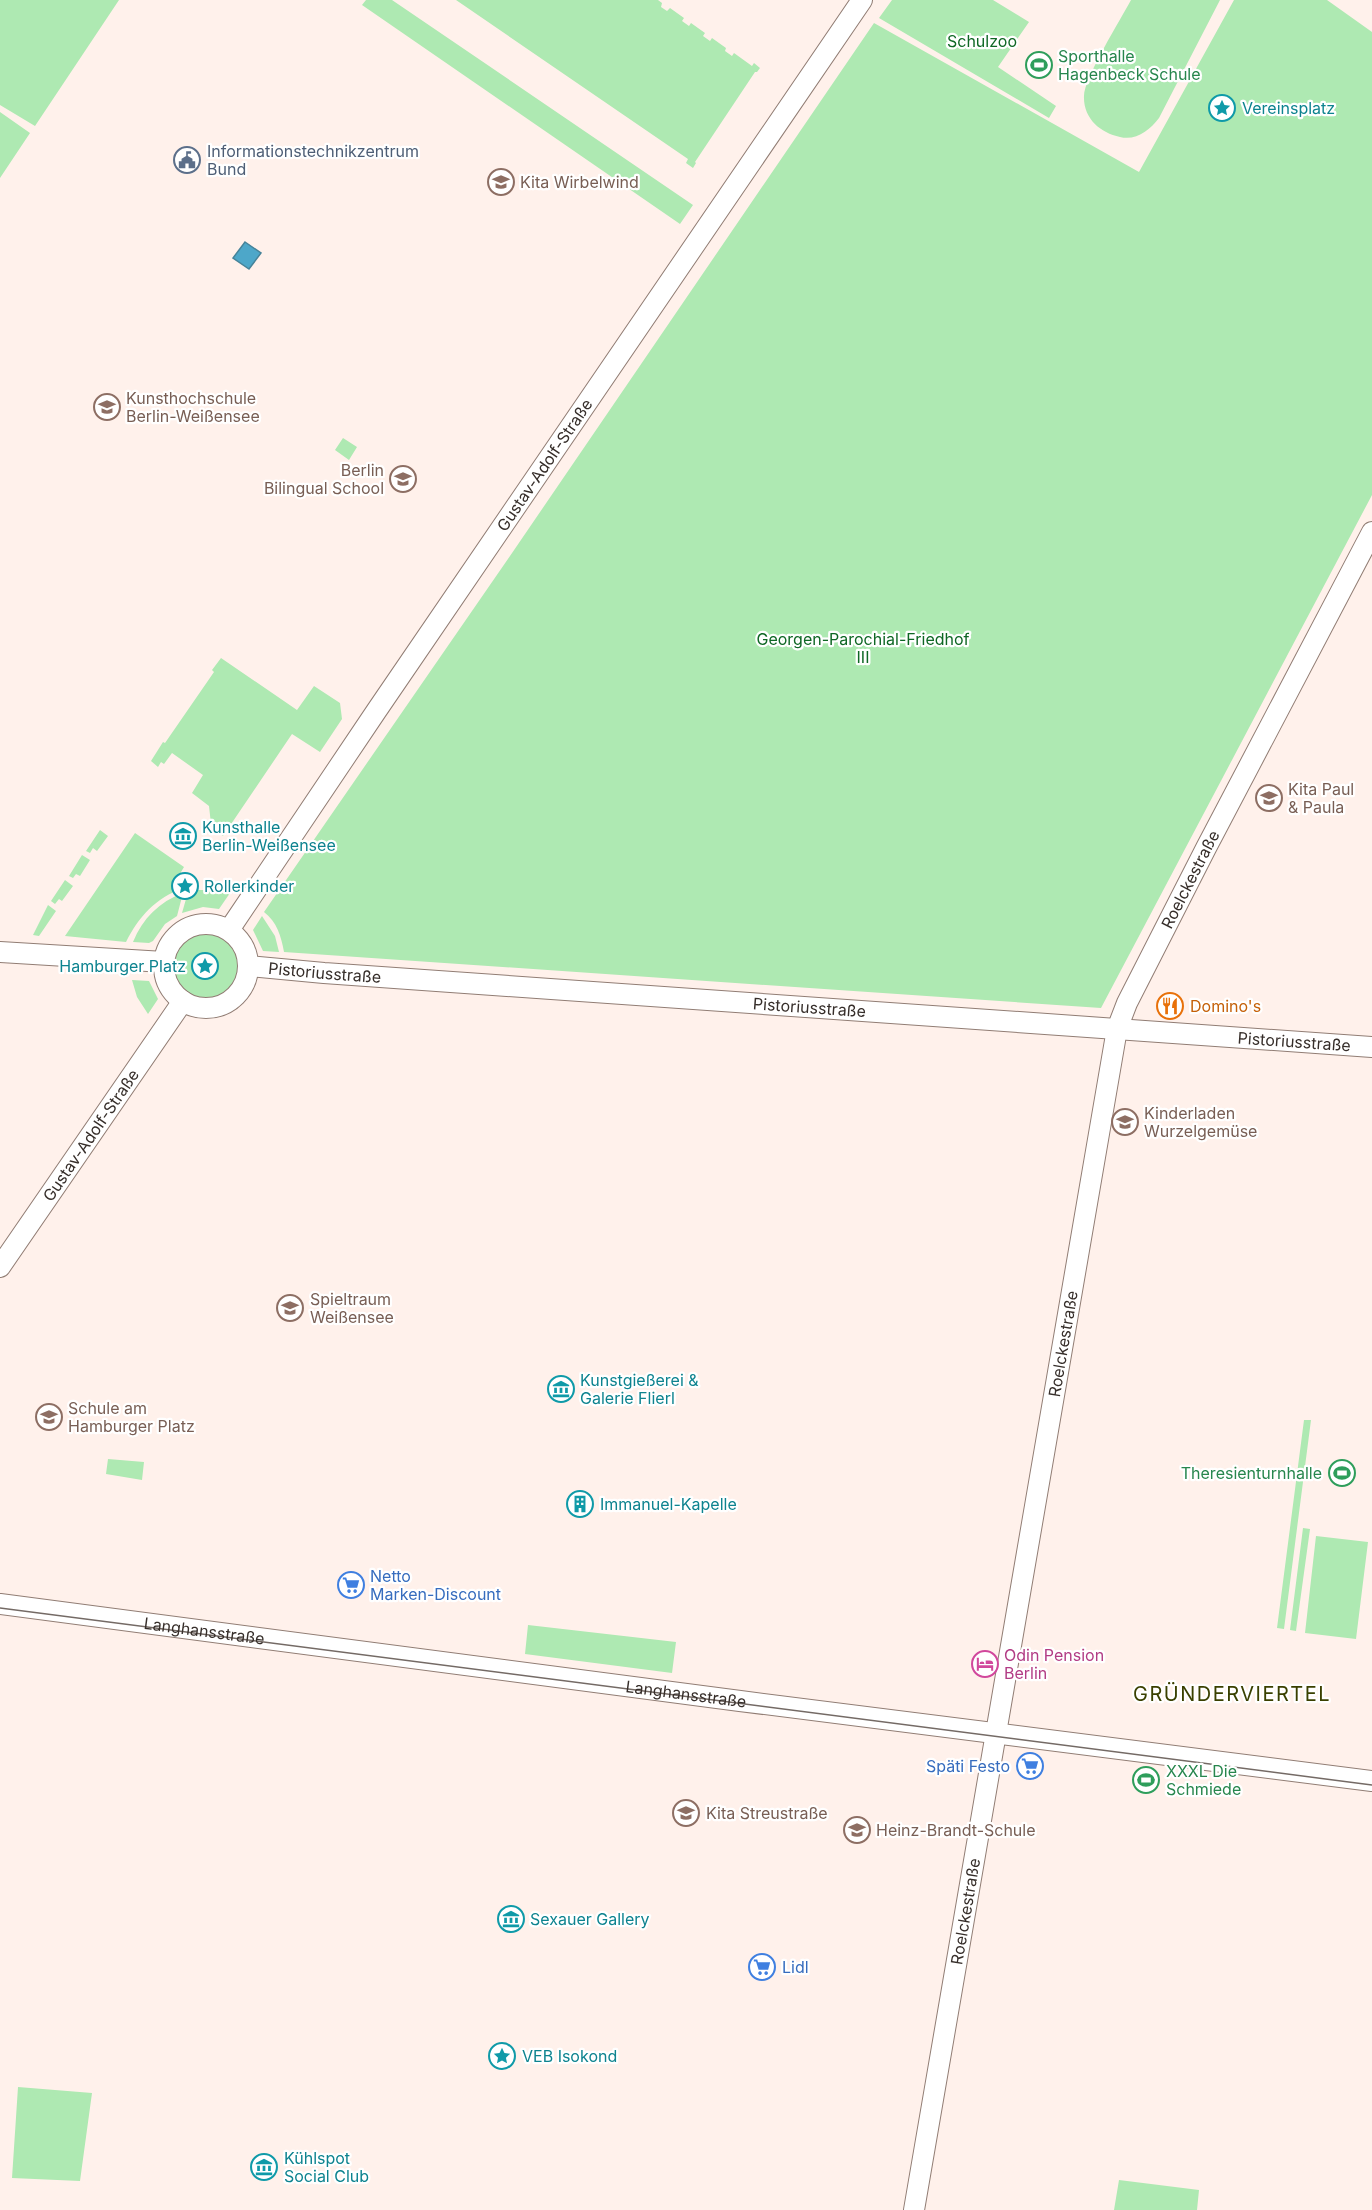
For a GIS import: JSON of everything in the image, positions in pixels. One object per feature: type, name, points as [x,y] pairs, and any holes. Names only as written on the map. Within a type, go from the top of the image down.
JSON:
[{"type":"street","name":"Gustav-Adolf-Straße","points":[[229,930],[862,0]]},
{"type":"street","name":"Roelckestraße","points":[[914,2210],[1066,1315],[1117,1029],[1131,996],[1202,856],[1372,532]]},
{"type":"street","points":[[199,924],[213,924],[229,930],[245,948],[249,966],[243,988],[222,1006],[204,1009],[183,1001],[170,988],[165,975],[164,962],[168,948],[175,937],[199,924]]},
{"type":"street","points":[[0,952],[164,962]]},
{"type":"street","name":"Pistoriusstraße","points":[[249,966],[1372,1047]]},
{"type":"street","name":"Gustav-Adolf-Straße","points":[[0,1267],[183,1001]]},
{"type":"street","name":"Langhansstraße","points":[[0,1604],[1372,1781]]},
{"type":"green space","points":[[0,0],[119,0],[35,126],[0,105]]},
{"type":"green space","points":[[366,0],[392,0],[693,205],[680,224],[362,5]]},
{"type":"green space","points":[[456,0],[658,0],[662,3],[661,7],[667,11],[670,8],[684,18],[682,21],[689,26],[691,23],[705,33],[703,36],[710,41],[712,38],[726,48],[725,51],[732,56],[734,53],[752,66],[754,63],[760,68],[755,72],[693,168],[686,163],[688,159]]},
{"type":"green space","name":"Schulzoo","points":[[892,0],[993,0],[1029,22],[998,67],[1056,106],[1049,118],[879,18]]},
{"type":"green space","points":[[1131,0],[1220,0],[1159,118],[1142,134],[1126,138],[1106,132],[1094,123],[1086,111],[1084,96],[1096,63]]},
{"type":"green space","name":"Georgen-Parochial-Friedhof III","points":[[1234,0],[1327,0],[1372,32],[1372,495],[1101,1008],[284,952],[278,930],[264,912],[874,23],[1139,172]]},
{"type":"green space","points":[[0,112],[30,133],[0,178]]},
{"type":"green space","points":[[343,438],[357,447],[349,460],[335,450]]},
{"type":"green space","points":[[221,658],[297,710],[314,686],[340,703],[342,719],[320,752],[292,734],[223,836],[211,824],[209,806],[192,793],[203,775],[172,753],[164,764],[161,762],[158,767],[151,761],[214,672],[212,670]]},
{"type":"green space","points":[[100,830],[108,836],[97,851],[93,848],[90,853],[86,851]]},
{"type":"green space","points":[[135,833],[184,867],[181,872],[183,888],[173,892],[149,909],[126,942],[65,936]]},
{"type":"green space","points":[[82,855],[90,860],[80,876],[76,874],[73,878],[69,876]]},
{"type":"green space","points":[[65,880],[73,886],[62,901],[59,899],[55,904],[51,901]]},
{"type":"green space","points":[[219,890],[230,893],[219,909],[203,907],[182,913],[188,892]]},
{"type":"green space","points":[[183,893],[177,916],[165,924],[153,941],[133,942],[147,918],[159,906]]},
{"type":"green space","points":[[48,905],[56,911],[39,936],[33,935]]},
{"type":"green space","points":[[262,916],[275,936],[279,952],[263,951],[253,930]]},
{"type":"green space","points":[[206,932],[219,935],[229,942],[236,952],[239,965],[236,978],[229,988],[219,995],[206,998],[193,995],[183,988],[176,978],[173,965],[176,952],[183,942],[193,935]]},
{"type":"green space","points":[[132,980],[149,981],[158,999],[148,1014],[137,997]]},
{"type":"green space","points":[[1304,1420],[1311,1420],[1284,1629],[1277,1628]]},
{"type":"green space","points":[[108,1459],[144,1462],[142,1480],[106,1474]]},
{"type":"green space","points":[[1303,1528],[1310,1529],[1296,1631],[1290,1630]]},
{"type":"green space","points":[[1316,1536],[1368,1542],[1356,1639],[1305,1633]]},
{"type":"green space","points":[[528,1625],[676,1642],[672,1673],[525,1654]]},
{"type":"green space","points":[[18,2087],[92,2093],[80,2181],[12,2178]]},
{"type":"green space","points":[[1119,2180],[1199,2190],[1197,2210],[1114,2210]]},
{"type":"water","points":[[245,242],[261,253],[249,269],[233,258]]},
{"type":"tram line","points":[[0,1608],[1372,1785]]},
{"type":"place","name":"Sporthalle Hagenbeck Schule","points":[[1039,65]]},
{"type":"place","name":"Vereinsplatz","points":[[1222,108]]},
{"type":"place","name":"Informationstechnikzentrum Bund","points":[[187,160]]},
{"type":"place","name":"Kita Wirbelwind","points":[[501,182]]},
{"type":"place","name":"Kunsthochschule Berlin-Weißensee","points":[[107,407]]},
{"type":"place","name":"Berlin Bilingual School","points":[[403,479]]},
{"type":"place","name":"Kita Paul & Paula","points":[[1269,798]]},
{"type":"place","name":"Kunsthalle Berlin-Weißensee","points":[[183,836]]},
{"type":"place","name":"Rollerkinder","points":[[185,886]]},
{"type":"place","name":"Hamburger Platz","points":[[205,966]]},
{"type":"place","name":"Domino's","points":[[1170,1006]]},
{"type":"place","name":"Kinderladen Wurzelgemüse","points":[[1125,1122]]},
{"type":"place","name":"Spieltraum Weißensee","points":[[290,1308]]},
{"type":"place","name":"Kunstgießerei & Galerie Flierl","points":[[561,1389]]},
{"type":"place","name":"Schule am Hamburger Platz","points":[[49,1417]]},
{"type":"place","name":"Theresienturnhalle","points":[[1342,1473]]},
{"type":"place","name":"Immanuel-Kapelle","points":[[580,1504]]},
{"type":"place","name":"Netto Marken-Discount","points":[[351,1585]]},
{"type":"place","name":"Odin Pension Berlin","points":[[985,1664]]},
{"type":"place","name":"Späti Festo","points":[[1030,1766]]},
{"type":"place","name":"XXXL Die Schmiede","points":[[1146,1780]]},
{"type":"place","name":"Kita Streustraße","points":[[686,1813]]},
{"type":"place","name":"Heinz-Brandt-Schule","points":[[857,1830]]},
{"type":"place","name":"Sexauer Gallery","points":[[511,1919]]},
{"type":"place","name":"Lidl","points":[[762,1967]]},
{"type":"place","name":"VEB Isokond","points":[[502,2056]]},
{"type":"place","name":"Kühlspot Social Club","points":[[264,2167]]},
{"type":"district","name":"GRÜNDERVIERTEL","points":[[1232,1694]]}]
